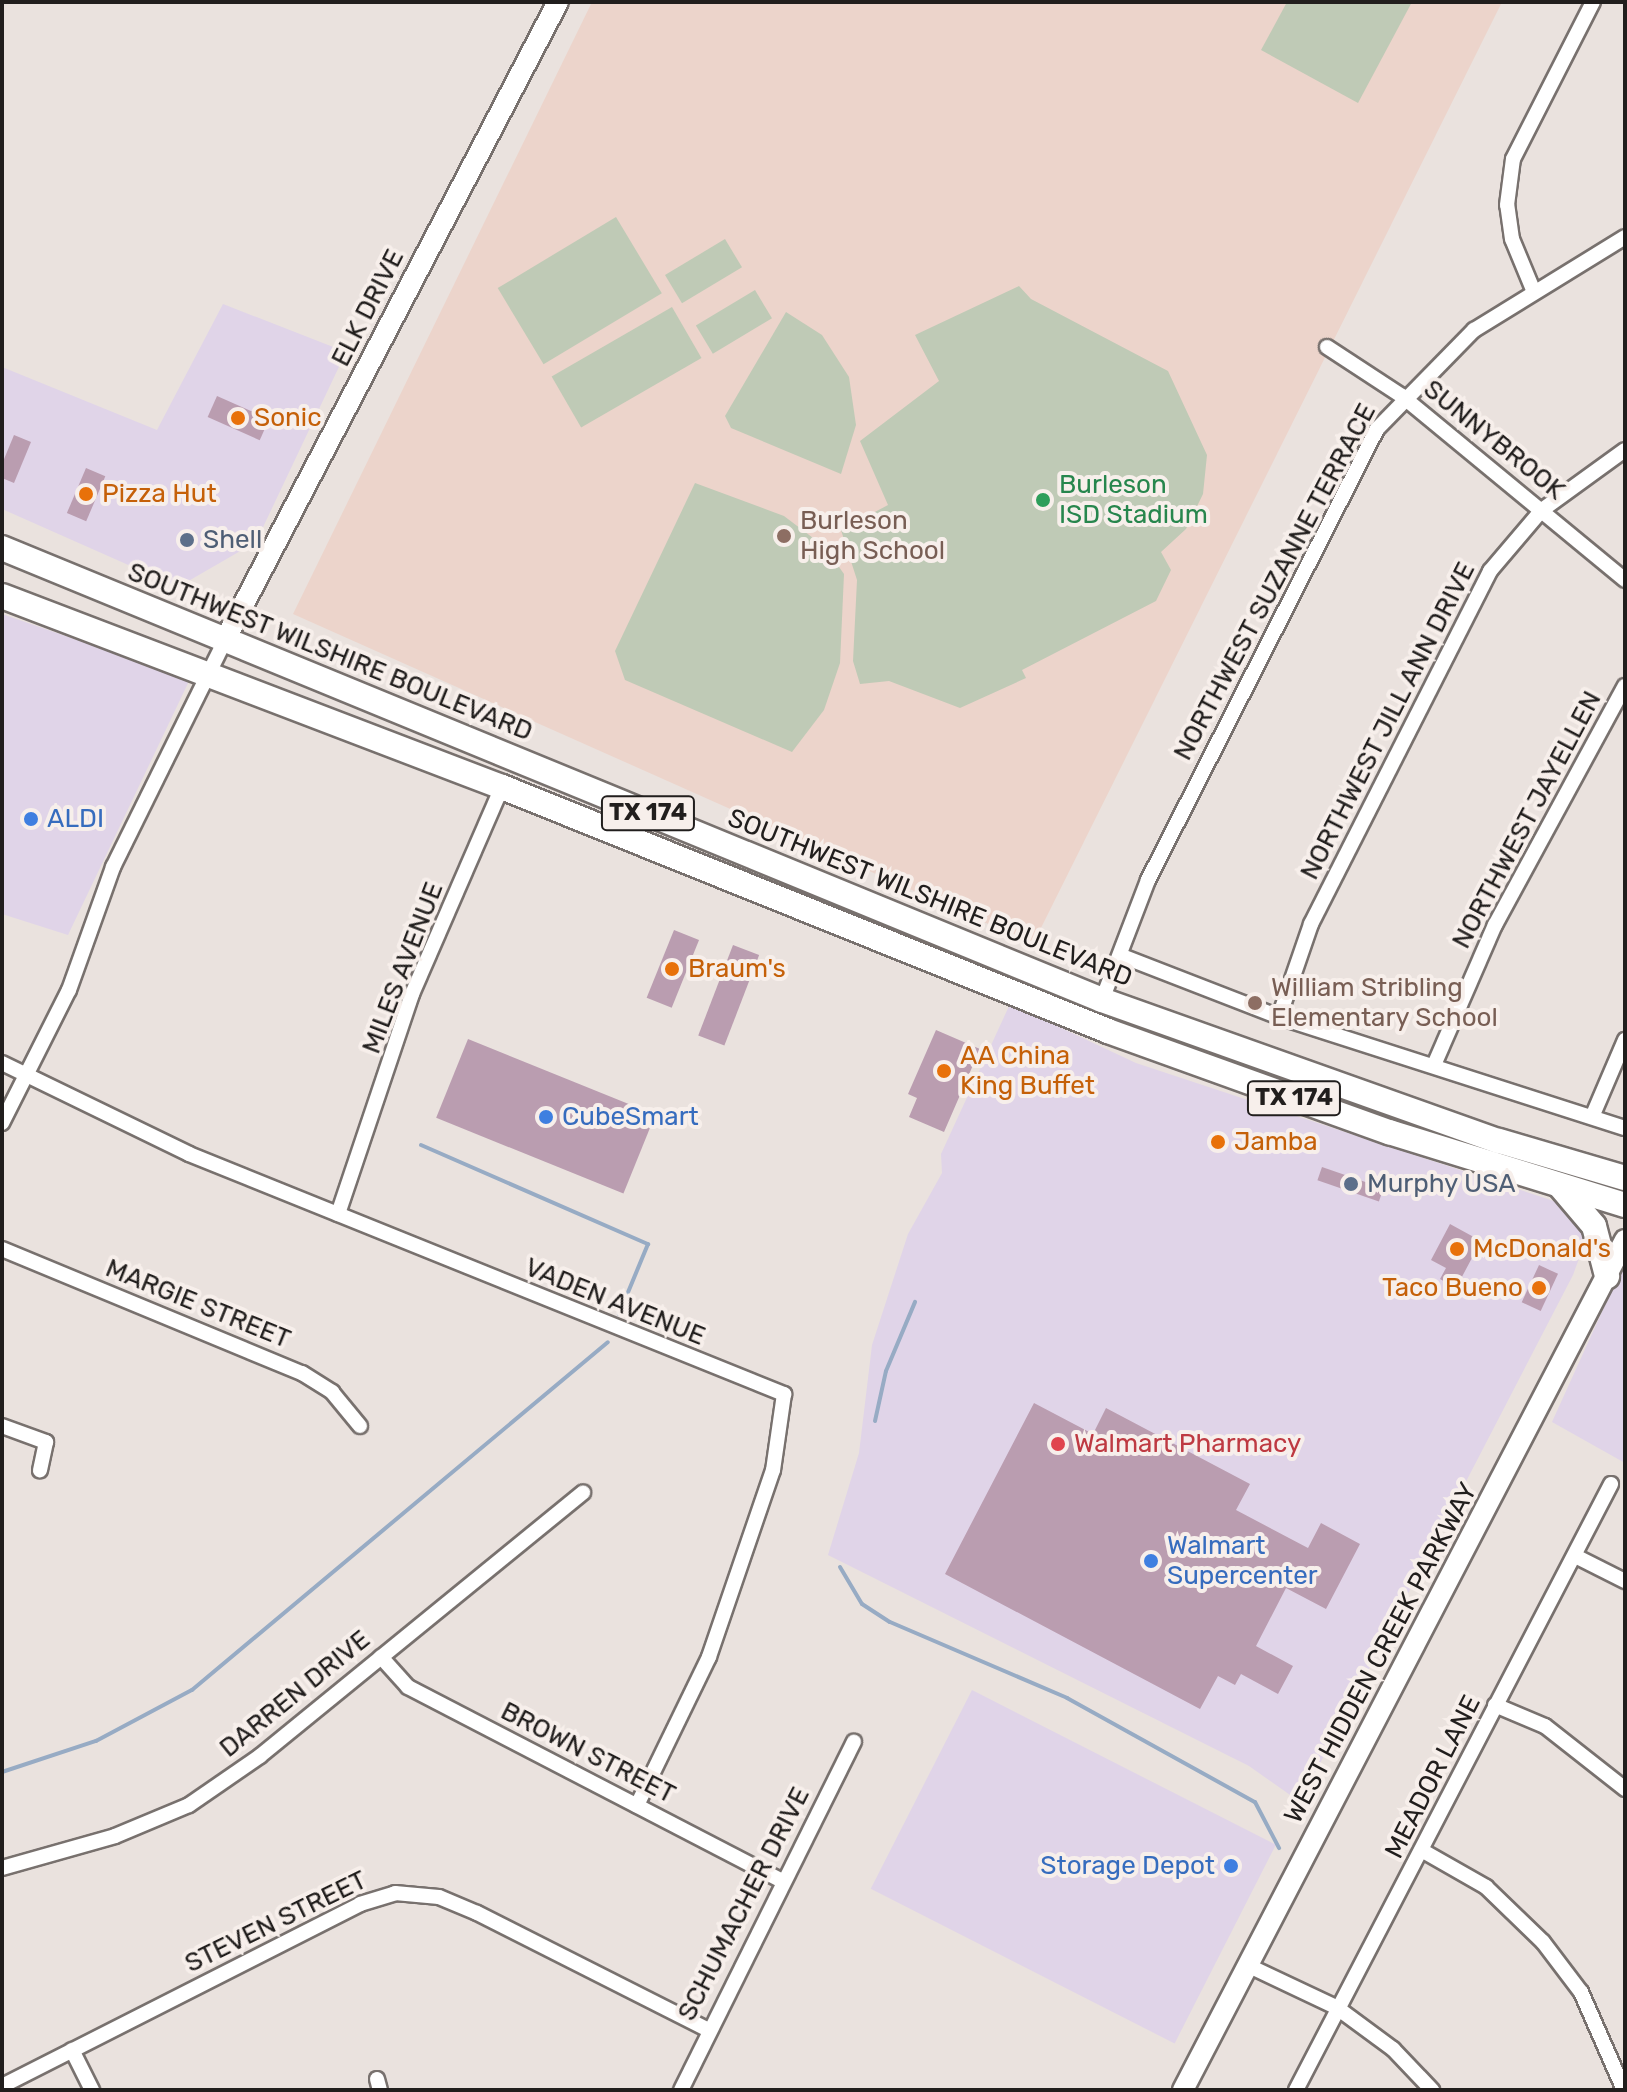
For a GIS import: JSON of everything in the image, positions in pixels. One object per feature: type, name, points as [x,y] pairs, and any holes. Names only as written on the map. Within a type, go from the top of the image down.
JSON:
[{"type":"main road","name":"ELK DRIVE","points":[[225,640],[558,2]]},
{"type":"main road","name":"SOUTHWEST WILSHIRE BOULEVARD","points":[[2,548],[1102,1000],[1499,1141],[1625,1178]]},
{"type":"main road","name":"TX 174","points":[[2,596],[502,787],[1133,1040],[1389,1132],[1625,1205]]},
{"type":"main road","points":[[878,939],[888,913]]},
{"type":"main road","points":[[1133,1040],[1151,1032],[1221,1058],[1250,1052]]},
{"type":"main road","points":[[1558,1184],[1594,1226],[1607,1276]]},
{"type":"main road","name":"WEST HIDDEN CREEK PARKWAY","points":[[1183,2090],[1625,1240]]},
{"type":"street","points":[[1534,292],[1510,228],[1513,159],[1593,2]]},
{"type":"street","name":"NORTHWEST SUZANNE TERRACE","points":[[1102,1000],[1122,956],[1148,880],[1269,631],[1377,429],[1402,396],[1474,330],[1625,237]]},
{"type":"street","name":"SUNNYBROOK","points":[[1327,347],[1402,396],[1625,580]]},
{"type":"street","name":"NORTHWEST JILL ANN DRIVE","points":[[1279,1017],[1311,924],[1490,571],[1542,510],[1625,450]]},
{"type":"street","points":[[2,1123],[69,990],[113,867],[225,640]]},
{"type":"street","name":"NORTHWEST JAYELLEN","points":[[1434,1065],[1495,925],[1625,686]]},
{"type":"street","name":"MILES AVENUE","points":[[338,1214],[412,994],[502,787]]},
{"type":"street","points":[[1122,956],[1279,1017],[1625,1128]]},
{"type":"street","points":[[1592,1117],[1625,1040]]},
{"type":"street","name":"VADEN AVENUE","points":[[2,1063],[25,1077],[189,1154],[784,1394],[773,1470],[709,1657],[637,1805]]},
{"type":"street","name":"MARGIE STREET","points":[[2,1249],[302,1373],[332,1392],[360,1426]]},
{"type":"street","points":[[2,1426],[46,1442],[40,1470]]},
{"type":"street","name":"MEADOR LANE","points":[[1296,2090],[1336,2007],[1423,1851],[1495,1705],[1611,1484]]},
{"type":"street","name":"DARREN DRIVE","points":[[2,1868],[115,1836],[189,1805],[260,1756],[583,1493]]},
{"type":"street","points":[[1575,1556],[1625,1581]]},
{"type":"street","name":"BROWN STREET","points":[[381,1657],[408,1687],[782,1881]]},
{"type":"street","points":[[1495,1705],[1545,1726],[1625,1789]]},
{"type":"street","name":"SCHUMACHER DRIVE","points":[[681,2090],[707,2029],[854,1742]]},
{"type":"street","points":[[1423,1851],[1486,1887],[1543,1942],[1581,1992],[1624,2090]]},
{"type":"street","name":"STEVEN STREET","points":[[2,2086],[360,1904],[395,1893],[439,1897],[477,1913],[707,2029]]},
{"type":"street","points":[[1247,1965],[1336,2007],[1393,2049],[1432,2090]]},
{"type":"street","points":[[72,2050],[92,2090]]},
{"type":"shaded area","name":"Burleson High School","points":[[592,2],[1502,2],[1033,944],[293,614]]},
{"type":"shaded area","points":[[223,304],[346,352],[256,542],[178,587],[2,509],[2,367],[157,430]]},
{"type":"shaded area","points":[[2,614],[190,679],[68,935],[2,914]]},
{"type":"shaded area","points":[[1010,1004],[1136,1063],[1572,1207],[1588,1234],[1573,1275],[1300,1802],[1249,1766],[828,1555],[859,1453],[872,1345],[908,1234],[942,1173],[941,1154]]},
{"type":"shaded area","points":[[1625,1261],[1625,1463],[1552,1422]]},
{"type":"shaded area","points":[[972,1690],[1276,1845],[1175,2044],[871,1889]]},
{"type":"green space","points":[[1287,2],[1412,2],[1358,103],[1261,50]]},
{"type":"green space","points":[[616,217],[662,293],[544,364],[498,288]]},
{"type":"green space","points":[[725,239],[742,267],[682,303],[665,275]]},
{"type":"green space","name":"Burleson ISD Stadium","points":[[1019,286],[1031,299],[1168,371],[1207,455],[1203,494],[1186,529],[1161,552],[1171,570],[1156,601],[1022,670],[1026,678],[960,708],[889,681],[860,684],[853,661],[857,580],[841,530],[888,505],[860,441],[939,381],[915,335]]},
{"type":"green space","points":[[755,290],[772,318],[713,354],[696,326]]},
{"type":"green space","points":[[672,307],[702,358],[581,428],[552,376]]},
{"type":"green space","points":[[786,312],[822,335],[849,377],[856,425],[841,474],[731,428],[725,416]]},
{"type":"green space","points":[[695,483],[784,516],[825,547],[844,574],[840,663],[824,710],[792,752],[625,680],[615,651]]},
{"type":"building","name":"Sonic","points":[[217,396],[269,419],[260,440],[208,417]]},
{"type":"building","points":[[14,435],[31,442],[14,483],[2,478],[2,464]]},
{"type":"building","name":"Pizza Hut","points":[[86,468],[105,476],[86,521],[67,513]]},
{"type":"building","name":"Braum's","points":[[674,930],[699,940],[672,1008],[647,998]]},
{"type":"building","points":[[733,945],[759,955],[724,1046],[698,1036]]},
{"type":"building","name":"AA China King Buffet","points":[[936,1030],[980,1049],[944,1132],[909,1117],[917,1098],[908,1094]]},
{"type":"building","name":"CubeSmart","points":[[468,1039],[655,1115],[623,1193],[436,1118]]},
{"type":"building","name":"Murphy USA","points":[[1322,1167],[1383,1188],[1379,1201],[1317,1180]]},
{"type":"building","name":"McDonald's","points":[[1450,1224],[1481,1241],[1456,1288],[1440,1279],[1446,1268],[1431,1260]]},
{"type":"building","name":"Taco Bueno","points":[[1539,1265],[1558,1274],[1541,1311],[1522,1302]]},
{"type":"building","name":"Walmart Supercenter","points":[[1034,1403],[1093,1434],[1106,1408],[1250,1484],[1236,1510],[1308,1548],[1321,1523],[1360,1544],[1326,1609],[1286,1588],[1256,1646],[1293,1666],[1278,1694],[1241,1674],[1235,1685],[1218,1676],[1200,1709],[945,1574]]},
{"type":"waterway","points":[[421,1145],[648,1244],[619,1314]]},
{"type":"waterway","points":[[875,1421],[886,1371],[915,1302]]},
{"type":"waterway","points":[[2,1772],[96,1741],[192,1690],[608,1342]]},
{"type":"waterway","points":[[840,1567],[862,1604],[890,1622],[1067,1698],[1255,1802],[1279,1848]]},
{"type":"place","name":"Sonic","points":[[238,418]]},
{"type":"place","name":"Pizza Hut","points":[[86,494]]},
{"type":"place","name":"Burleson ISD Stadium","points":[[1043,500]]},
{"type":"place","name":"Burleson High School","points":[[784,536]]},
{"type":"place","name":"Shell","points":[[187,540]]},
{"type":"place","name":"ALDI","points":[[31,819]]},
{"type":"place","name":"Braum's","points":[[672,969]]},
{"type":"place","name":"William Stribling Elementary School","points":[[1255,1003]]},
{"type":"place","name":"AA China King Buffet","points":[[944,1071]]},
{"type":"place","name":"CubeSmart","points":[[546,1117]]},
{"type":"place","name":"Jamba","points":[[1218,1142]]},
{"type":"place","name":"Murphy USA","points":[[1351,1184]]},
{"type":"place","name":"McDonald's","points":[[1457,1249]]},
{"type":"place","name":"Taco Bueno","points":[[1539,1288]]},
{"type":"place","name":"Walmart Pharmacy","points":[[1058,1444]]},
{"type":"place","name":"Walmart Supercenter","points":[[1151,1561]]},
{"type":"place","name":"Storage Depot","points":[[1231,1866]]}]
